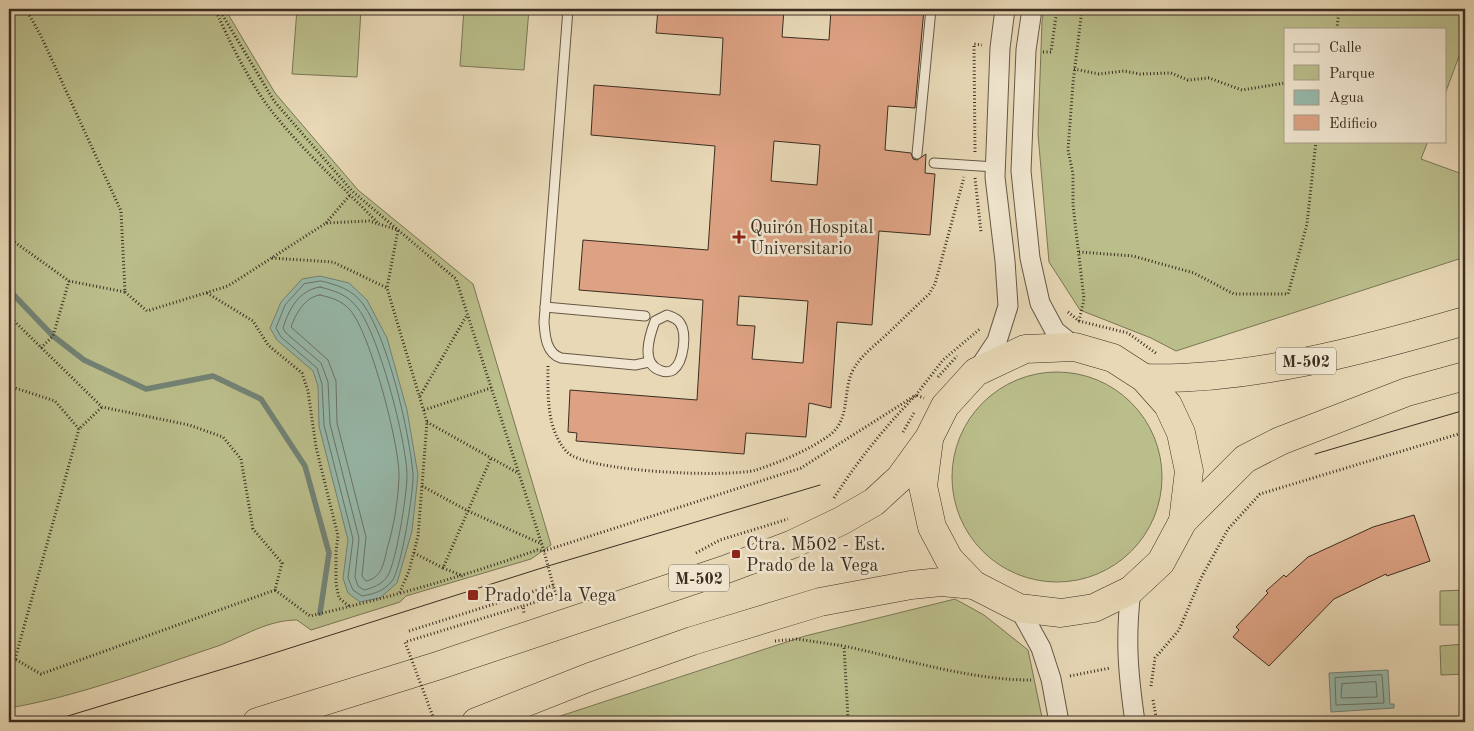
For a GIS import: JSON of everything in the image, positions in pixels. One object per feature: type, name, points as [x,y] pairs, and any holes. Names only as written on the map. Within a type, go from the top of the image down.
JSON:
[{"type":"highway","name":"M-502","points":[[1144,378],[1177,379],[1252,371],[1311,360],[1465,321]]},
{"type":"highway","name":"M-502","points":[[257,722],[437,666],[724,570],[793,544],[874,502],[900,478],[929,438],[970,362],[1077,334],[1144,378],[1168,405],[1181,433],[1189,471],[1183,521]]},
{"type":"highway","name":"M-502","points":[[929,438],[923,486],[932,527],[949,559],[974,585],[1019,608],[1061,613],[1094,608],[1131,590],[1161,562],[1183,521],[1245,459],[1280,441],[1407,392],[1465,376]]},
{"type":"highway","name":"M-502","points":[[476,722],[692,641],[820,602],[911,585],[941,582],[974,585]]},
{"type":"highway","name":"M-502","points":[[296,722],[437,666]]},
{"type":"highway","name":"M-502","points":[[460,722],[523,703]]},
{"type":"street","points":[[970,362],[997,341],[1008,306],[995,167],[1000,48],[1005,9]]},
{"type":"street","points":[[1032,9],[1026,50],[1021,172],[1030,258],[1044,310],[1055,332],[1077,334]]},
{"type":"street","points":[[1131,590],[1128,617],[1127,667],[1136,722]]},
{"type":"street","points":[[1019,608],[1041,648],[1051,679],[1059,722]]},
{"type":"lane","points":[[568,9],[544,322],[548,345],[557,357],[571,360],[635,365],[649,362]]},
{"type":"lane","points":[[917,154],[931,9]]},
{"type":"lane","points":[[934,163],[995,167]]},
{"type":"lane","points":[[545,307],[645,316]]},
{"type":"lane","points":[[667,316],[675,318],[681,324],[683,334],[683,349],[679,362],[673,370],[666,372],[656,370],[649,362],[649,343],[655,322],[667,316]]},
{"type":"path","points":[[26,9],[41,36],[121,211],[125,292]]},
{"type":"path","points":[[215,9],[223,28],[270,109],[379,224]]},
{"type":"path","points":[[220,9],[274,102],[352,191],[456,279],[542,544],[556,596],[405,642],[435,722]]},
{"type":"path","points":[[1026,50],[1051,52],[1057,9]]},
{"type":"path","points":[[1077,334],[1084,299],[1073,205],[1073,174],[1068,150],[1074,70],[1082,9]]},
{"type":"path","points":[[1336,28],[1339,9]]},
{"type":"path","points":[[981,233],[975,167],[974,44],[1000,48]]},
{"type":"path","points":[[1074,70],[1099,74],[1124,71],[1140,74],[1171,73],[1188,80],[1209,78],[1242,90],[1284,83]]},
{"type":"path","points":[[1079,252],[1134,256],[1194,273],[1234,294],[1288,294],[1307,224],[1316,142]]},
{"type":"path","points":[[548,345],[550,421],[557,439],[568,454],[582,461],[600,465],[650,470],[737,472],[754,470],[771,464],[818,443],[839,426],[852,373],[859,359],[929,294],[934,284],[964,183],[964,166]]},
{"type":"path","points":[[9,238],[69,281],[125,292],[147,311],[228,286],[326,223],[350,195]]},
{"type":"path","points":[[326,223],[370,221],[398,230]]},
{"type":"path","points":[[398,230],[387,288],[427,422],[418,536],[409,571],[398,595]]},
{"type":"path","points":[[272,258],[333,262],[387,288]]},
{"type":"path","points":[[41,348],[53,336],[69,281]]},
{"type":"path","points":[[206,293],[253,321],[268,345],[302,373],[308,392],[316,446],[338,536],[336,584],[340,598],[349,607]]},
{"type":"path","points":[[1063,305],[1077,334]]},
{"type":"path","points":[[420,397],[468,315]]},
{"type":"path","points":[[9,316],[102,407],[189,425],[223,437],[241,459],[253,529],[282,563],[275,590]]},
{"type":"path","points":[[832,500],[850,472],[886,426],[916,396],[943,360],[985,323],[975,341]]},
{"type":"path","points":[[1077,334],[1128,333],[1158,354]]},
{"type":"path","points":[[934,382],[951,360],[970,362]]},
{"type":"path","points":[[9,386],[55,402],[79,429]]},
{"type":"path","points":[[424,410],[491,388]]},
{"type":"path","points":[[901,436],[927,393]]},
{"type":"path","points":[[275,590],[310,616],[398,595],[463,576],[537,550],[544,551],[801,468],[916,396],[924,398]]},
{"type":"path","points":[[15,659],[79,429],[102,407]]},
{"type":"path","points":[[427,422],[519,474]]},
{"type":"path","points":[[1157,722],[1150,687],[1155,658],[1179,630],[1201,578],[1228,529],[1260,494],[1465,432]]},
{"type":"path","points":[[443,568],[491,458]]},
{"type":"path","points":[[422,486],[468,511],[542,544]]},
{"type":"path","points":[[694,554],[720,540],[792,518]]},
{"type":"path","points":[[414,553],[463,576]]},
{"type":"path","points":[[409,631],[554,585]]},
{"type":"path","points":[[9,660],[15,659],[41,674],[275,590]]},
{"type":"path","points":[[810,722],[849,720],[844,646],[979,676],[1010,680],[1051,679],[1127,667],[1155,658]]},
{"type":"green space","points":[[9,9],[225,9],[275,93],[358,190],[473,284],[551,545],[531,559],[406,596],[400,602],[311,630],[297,620],[276,623],[256,629],[218,646],[114,681],[36,703],[9,708]]},
{"type":"green space","points":[[297,9],[361,9],[357,77],[292,74]]},
{"type":"green space","points":[[464,9],[529,9],[524,70],[460,66]]},
{"type":"green space","points":[[1044,9],[1465,9],[1465,40],[1446,91],[1446,28],[1284,28],[1284,142],[1428,142],[1421,159],[1465,175],[1465,257],[1176,351],[1151,338],[1080,310],[1049,262],[1038,134]]},
{"type":"green space","points":[[1057,372],[1077,374],[1106,384],[1124,396],[1138,410],[1154,437],[1160,457],[1162,477],[1160,497],[1150,526],[1138,544],[1124,558],[1097,574],[1077,580],[1057,582],[1037,580],[1008,570],[990,558],[976,544],[960,517],[954,497],[952,477],[954,457],[964,428],[976,410],[990,396],[1017,380],[1037,374]]},
{"type":"green space","points":[[1465,590],[1465,625],[1440,625],[1440,591]]},
{"type":"green space","points":[[955,599],[984,615],[1028,650],[1043,722],[542,722],[805,636]]},
{"type":"green space","points":[[1465,644],[1465,674],[1441,675],[1440,646]]},
{"type":"water","points":[[320,276],[349,283],[367,300],[387,338],[407,410],[418,475],[412,531],[397,583],[380,598],[360,602],[348,593],[343,578],[348,540],[319,426],[318,386],[313,371],[277,340],[270,328],[281,302],[302,279]]},
{"type":"water","points":[[1388,670],[1390,704],[1394,704],[1394,708],[1331,712],[1329,673]]},
{"type":"building","points":[[658,9],[784,9],[782,37],[829,40],[831,9],[924,9],[915,108],[888,106],[885,150],[911,153],[913,159],[917,160],[926,154],[925,173],[935,174],[930,235],[879,231],[872,325],[837,322],[831,408],[809,403],[806,437],[746,433],[744,454],[576,441],[577,433],[568,432],[570,390],[697,400],[703,300],[579,290],[583,240],[708,250],[715,146],[591,135],[594,85],[720,95],[723,38],[656,33]],"holes":[[[774,141],[820,145],[817,185],[771,181]],[[739,296],[808,301],[803,363],[752,359],[755,326],[737,325]]]},
{"type":"building","points":[[1414,515],[1430,561],[1387,576],[1386,574],[1334,599],[1269,666],[1233,637],[1239,630],[1236,627],[1268,593],[1266,591],[1284,575],[1286,577],[1308,557],[1373,527]]},
{"type":"waterway","points":[[9,290],[53,336],[84,360],[146,389],[213,376],[261,399],[305,466],[329,553],[320,613]]},
{"type":"tram line","points":[[1315,454],[1465,410]]},
{"type":"tram line","points":[[48,722],[246,662],[548,566],[820,485]]},
{"type":"place","name":"Quirón Hospital Universitario","points":[[739,237]]},
{"type":"place","name":"Ctra. M502 - Est. Prado de la Vega","points":[[736,554]]},
{"type":"place","name":"Prado de la Vega","points":[[473,595]]}]
